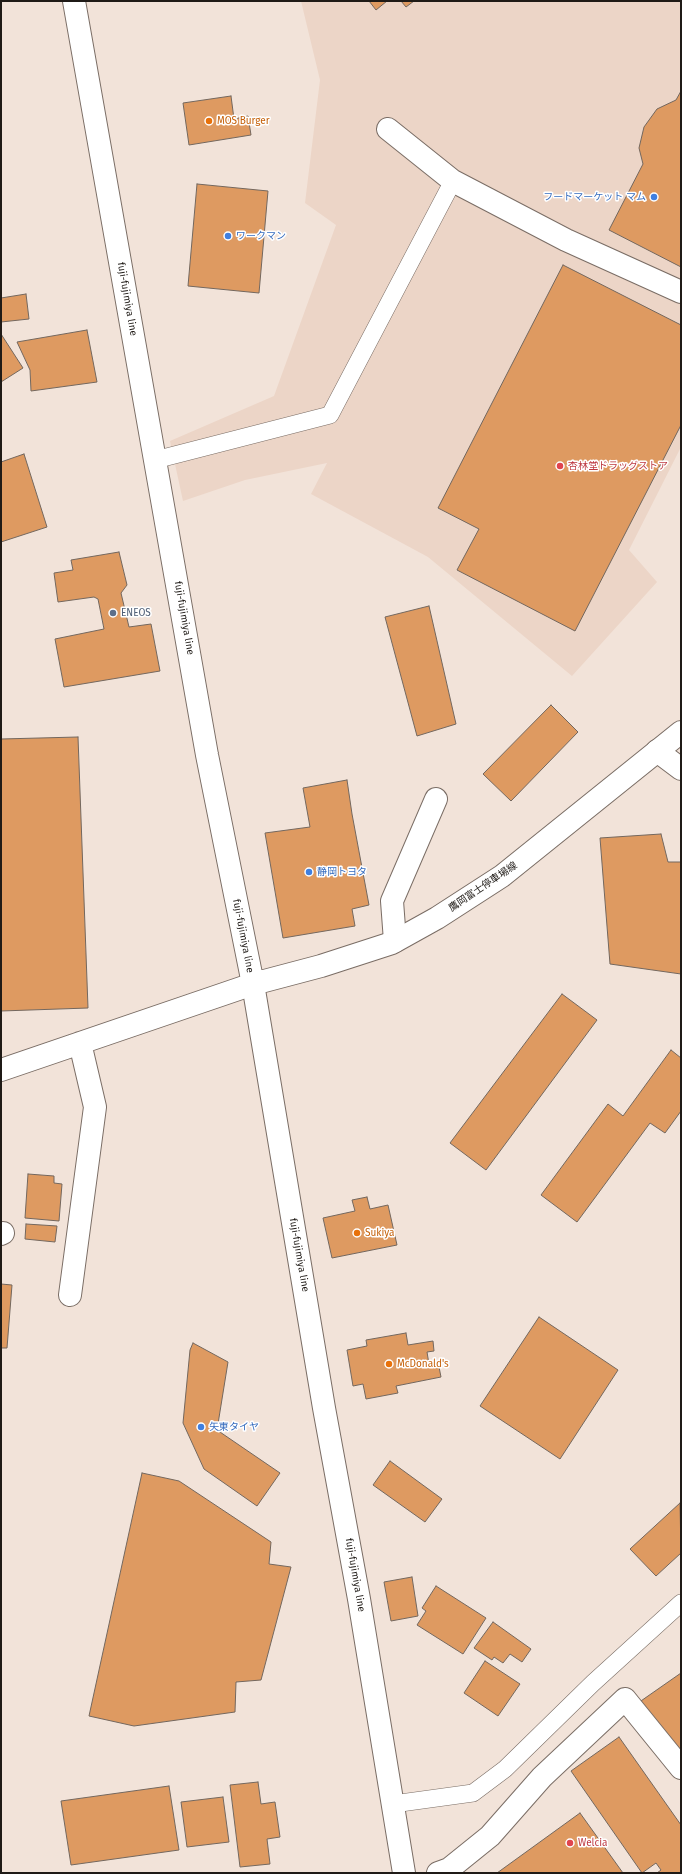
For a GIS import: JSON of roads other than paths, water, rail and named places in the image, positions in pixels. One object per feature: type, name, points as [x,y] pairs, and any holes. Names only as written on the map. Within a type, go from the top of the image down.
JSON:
[{"type":"main road","name":"fuji-fujimiya line","points":[[74,1],[207,755],[253,984],[404,1873]]},
{"type":"main road","points":[[388,129],[453,181],[566,240],[681,292]]},
{"type":"main road","name":"鷹岡富士停車場線","points":[[1,1070],[253,984],[321,966],[395,941],[437,918],[502,876],[681,732]]},
{"type":"main road","points":[[658,751],[681,769]]},
{"type":"main road","points":[[395,941],[392,901],[436,799]]},
{"type":"main road","points":[[70,1295],[95,1107],[80,1043]]},
{"type":"main road","points":[[438,1873],[449,1869],[490,1836],[542,1777],[625,1700],[681,1768]]},
{"type":"lane","points":[[155,460],[330,415],[453,181]]},
{"type":"lane","points":[[393,1804],[473,1793],[506,1769],[593,1683],[681,1603]]},
{"type":"place","name":"MOS Burger","points":[[209,121]]},
{"type":"place","name":"フードマーケット マム","points":[[654,197]]},
{"type":"place","name":"ワークマン","points":[[228,236]]},
{"type":"place","name":"杏林堂ドラッグストア","points":[[560,466]]},
{"type":"place","name":"ENEOS","points":[[113,613]]},
{"type":"place","name":"静岡トヨタ","points":[[309,872]]},
{"type":"place","name":"Sukiya","points":[[357,1233]]},
{"type":"place","name":"McDonald's","points":[[389,1364]]},
{"type":"place","name":"矢東タイヤ","points":[[201,1427]]},
{"type":"place","name":"Welcia","points":[[570,1843]]}]
